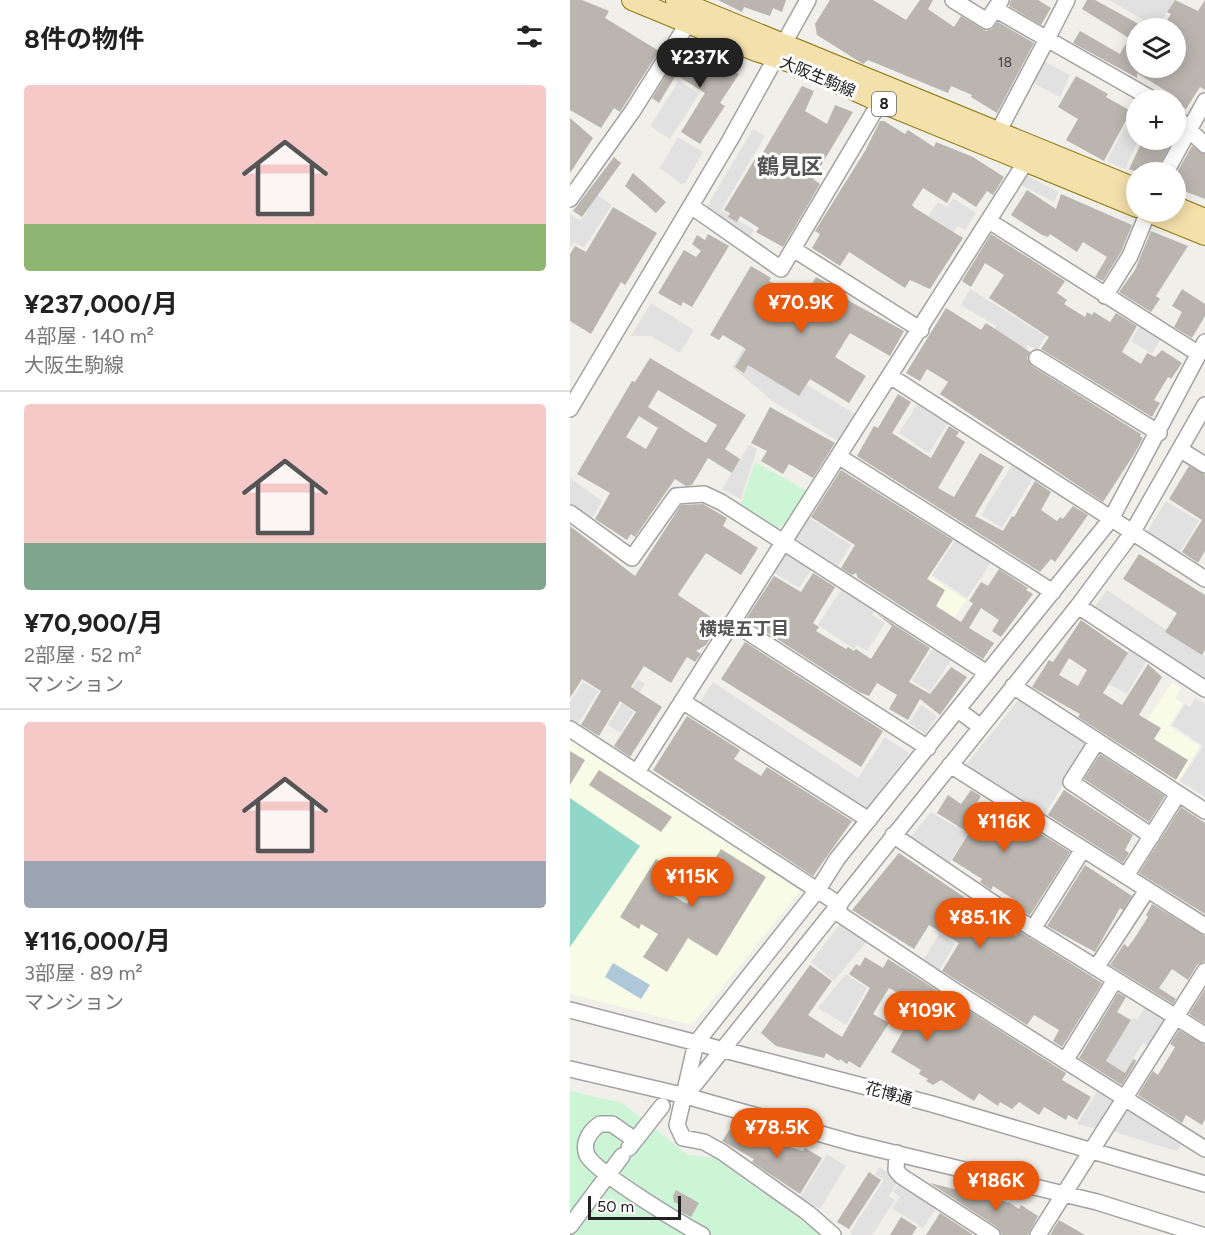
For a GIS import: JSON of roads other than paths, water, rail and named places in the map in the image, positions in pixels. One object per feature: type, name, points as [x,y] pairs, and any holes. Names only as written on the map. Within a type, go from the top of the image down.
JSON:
[{"type":"main road","name":"大阪生駒線","points":[[632,0],[688,23],[779,50],[998,132],[1030,154],[1126,202]]},
{"type":"main road","name":"大阪生駒線","points":[[676,0],[880,102],[1126,185]]},
{"type":"main road","points":[[1186,211],[1205,219]]},
{"type":"main road","points":[[1173,222],[1205,235]]},
{"type":"street","points":[[570,410],[691,207],[808,0]]},
{"type":"street","points":[[953,0],[987,21],[998,5],[1047,39],[1136,90]]},
{"type":"street","points":[[998,132],[1047,39],[1060,3]]},
{"type":"street","points":[[570,199],[634,109],[688,23]]},
{"type":"street","points":[[1171,162],[1205,101]]},
{"type":"street","points":[[691,207],[781,269],[880,102]]},
{"type":"street","points":[[1186,126],[1205,145]]},
{"type":"street","points":[[637,772],[921,330],[1030,154]]},
{"type":"street","points":[[833,1235],[808,1213],[722,1152],[704,1143],[683,1138],[677,1125],[679,1111],[686,1096],[696,1043],[819,888],[837,859],[1111,519],[1159,433],[1202,348],[1106,296],[989,221]]},
{"type":"street","points":[[1106,296],[1130,256],[1144,222]]},
{"type":"street","points":[[793,249],[921,330]]},
{"type":"street","points":[[1037,358],[1159,433]]},
{"type":"street","points":[[890,376],[1205,579]]},
{"type":"street","points":[[686,1096],[726,1049],[893,835],[1078,606],[1132,533],[1205,405]]},
{"type":"street","points":[[1181,450],[1205,465]]},
{"type":"street","points":[[838,456],[1053,592]]},
{"type":"street","points":[[570,513],[632,558],[676,496],[704,495],[722,502],[784,540],[987,673]]},
{"type":"street","points":[[1078,606],[1205,689]]},
{"type":"street","points":[[732,622],[928,748]]},
{"type":"street","points":[[1013,686],[1205,811]]},
{"type":"street","points":[[682,701],[869,820]]},
{"type":"street","points":[[958,710],[981,727]]},
{"type":"street","points":[[570,729],[819,888],[838,908],[1065,1061],[1205,1149]]},
{"type":"street","points":[[1097,741],[1071,782],[1152,836]]},
{"type":"street","points":[[950,765],[1205,926]]},
{"type":"street","points":[[1126,876],[1178,794]]},
{"type":"street","points":[[893,835],[1033,929],[1205,1035]]},
{"type":"street","points":[[1033,929],[1083,849]]},
{"type":"street","points":[[1096,968],[1148,890]]},
{"type":"street","points":[[1038,1235],[1205,970]]},
{"type":"street","points":[[1065,1061],[1115,980]]},
{"type":"street","name":"花博通","points":[[570,1010],[932,1104],[1012,1130],[1092,1150],[1205,1184]]},
{"type":"street","points":[[570,1069],[686,1096],[897,1153],[1063,1194],[1202,1235]]},
{"type":"street","points":[[570,1226],[662,1106]]},
{"type":"street","points":[[628,1149],[606,1123],[600,1124],[588,1135],[585,1148],[587,1155],[609,1175],[675,1220],[702,1235]]},
{"type":"street","points":[[897,1153],[897,1170],[901,1176],[992,1235]]},
{"type":"water","points":[[613,963],[650,985],[641,999],[605,977]]},
{"type":"district","name":"鶴見区","points":[[790,166]]},
{"type":"district","name":"横堤五丁目","points":[[744,629]]}]
